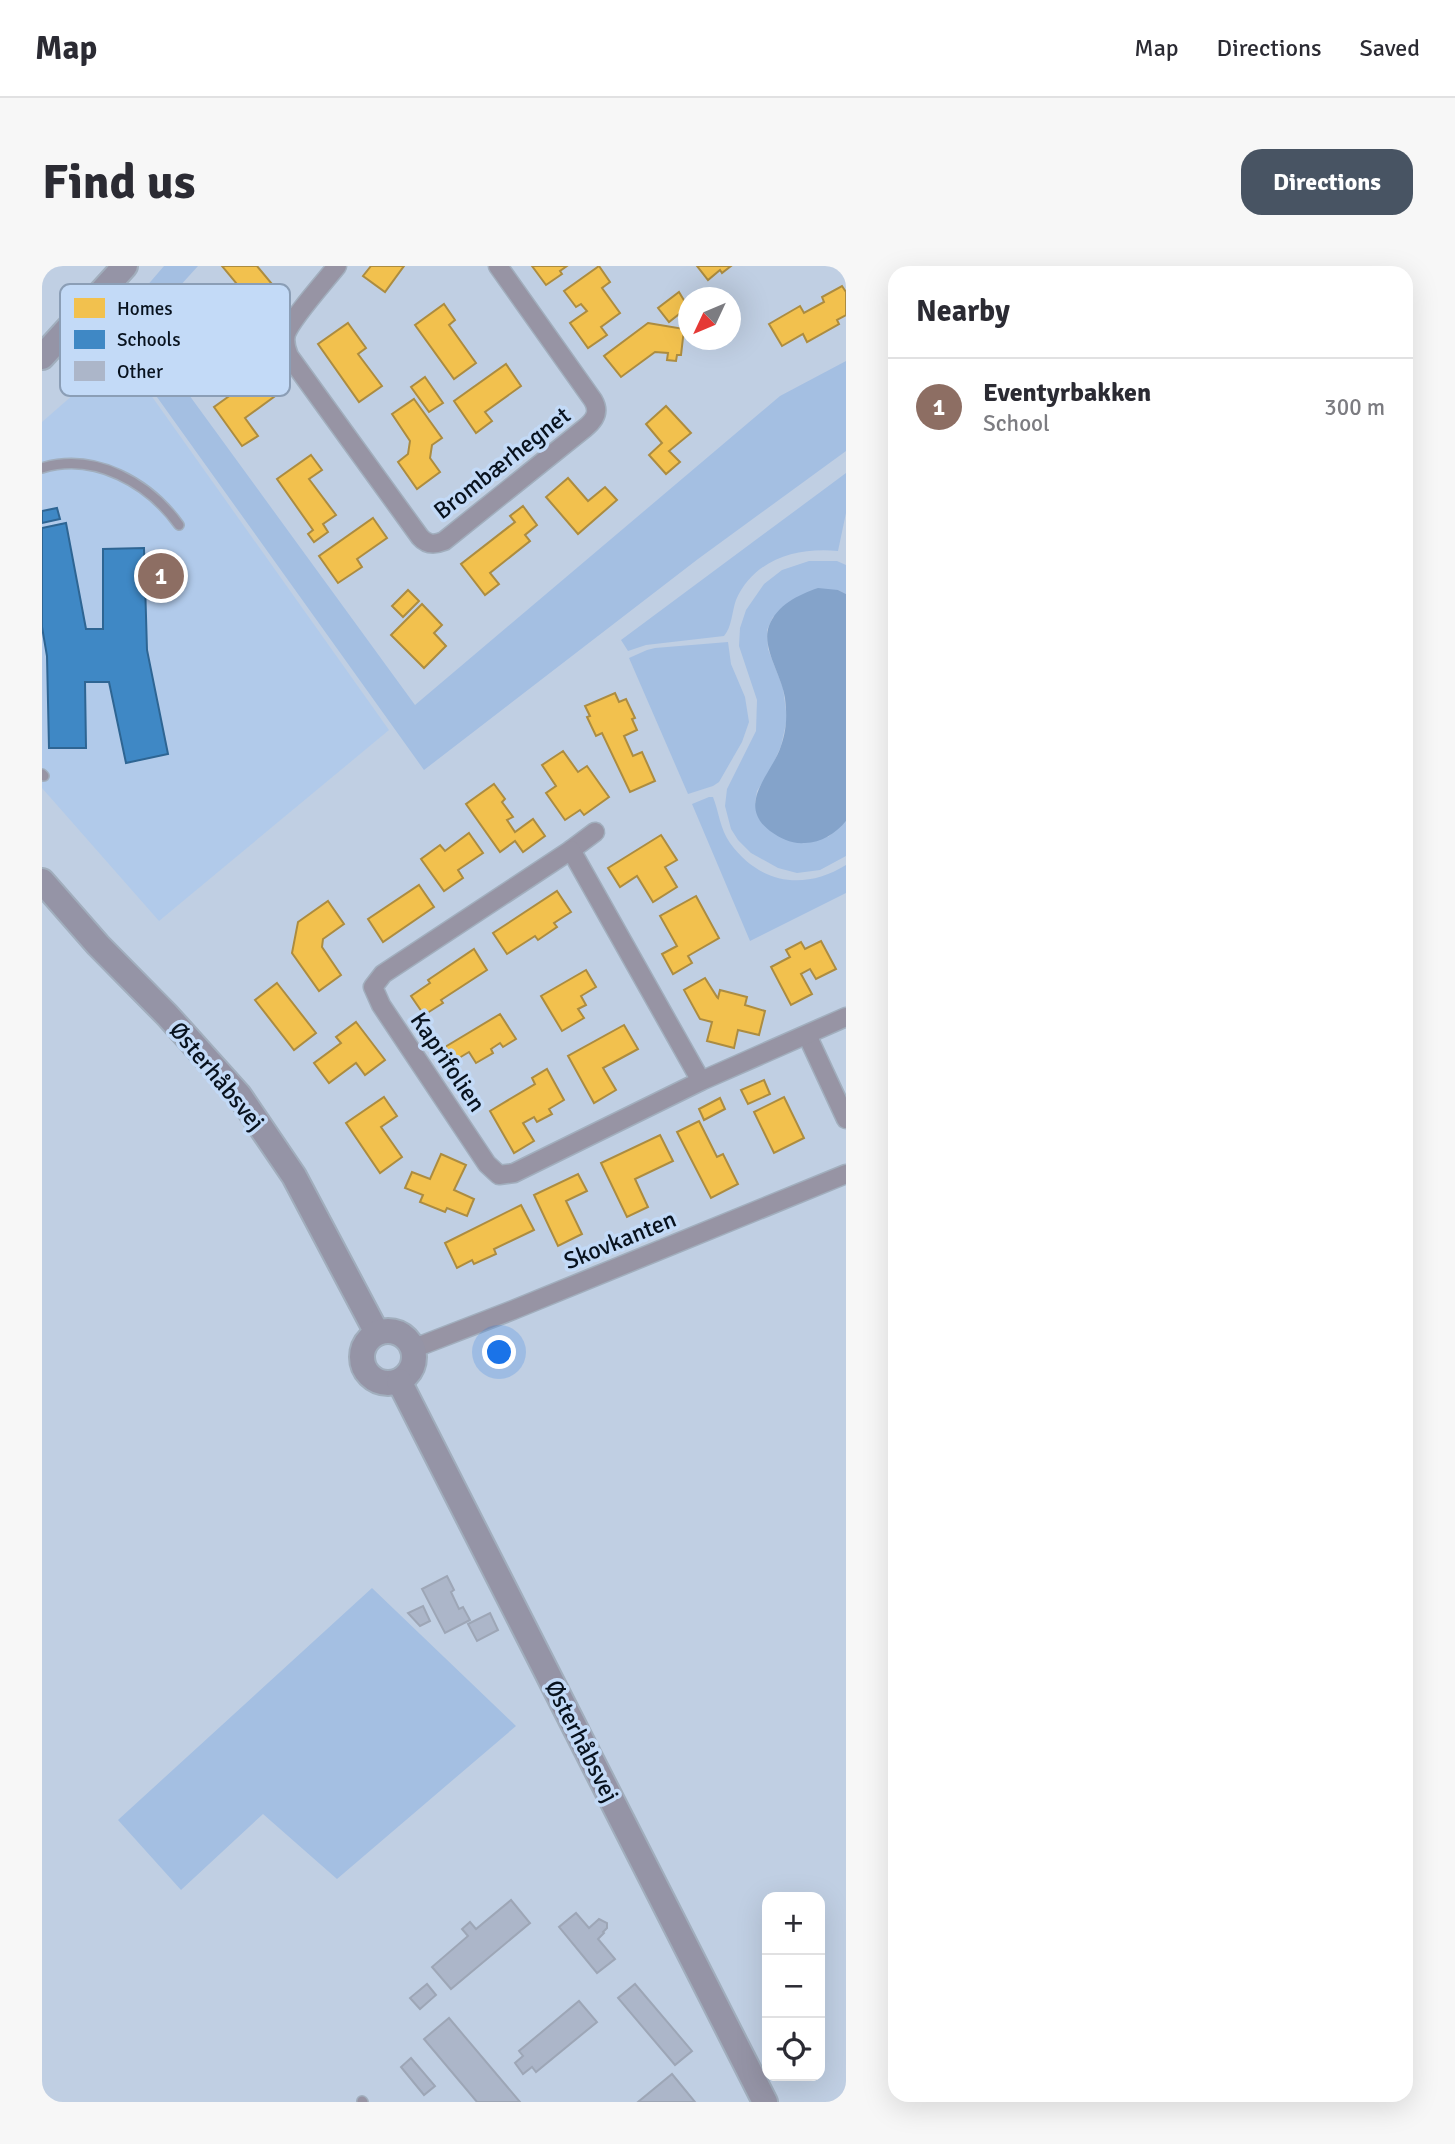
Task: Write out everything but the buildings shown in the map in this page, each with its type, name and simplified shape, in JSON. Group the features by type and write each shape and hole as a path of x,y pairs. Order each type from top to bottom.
{"street":[{"path":"109,284 125,266"},
{"name":"Brombærhegnet","path":"290,327 337,266"},
{"name":"Brombærhegnet","path":"290,356 420,537 431,544 444,541 585,429 597,415 593,400 498,266"},
{"path":"42,357 60,337"},
{"name":"Kaprifolien","path":"595,832 383,974 373,987 381,1005 487,1164 499,1175 514,1172 701,1081 846,1017"},
{"path":"571,850 701,1081"},
{"name":"Østerhåbsvej","path":"42,881 98,945 239,1095 294,1176 377,1333"},
{"path":"807,1035 846,1119"},
{"name":"Skovkanten","path":"412,1349 846,1174"},
{"path":"391,1331 398,1334 410,1343 412,1349 412,1368 399,1381 379,1382 372,1379 364,1368 361,1354 363,1348 371,1336 377,1333 391,1331"},
{"name":"Østerhåbsvej","path":"399,1381 765,2102"}],"lane":[{"path":"42,468 70,464 119,474 153,495 179,525"}],"shaded area":[{"path":"164,266 198,266 182,284 149,284"},
{"path":"846,361 846,451 698,559 424,770 156,396 190,396 415,705 780,396"},
{"path":"72,396 152,396 389,730 159,921 42,788 42,422"},
{"path":"846,473 846,513 838,551 807,551 765,565 744,586 736,600 724,636 646,645 628,651 621,640"},
{"path":"809,561 837,561 846,565 846,594 838,590 773,617 767,630 768,649 783,688 787,719 781,746 757,791 755,803 828,837 846,821 846,856 820,870 797,873 778,868 751,853 731,829 725,806 727,789 756,731 757,700 739,646 740,628 746,610 764,584 782,570"},
{"path":"818,588 838,590 846,594 846,821 822,839 800,843 770,831 760,821 756,810 759,789 777,757 786,722 783,689 767,634 777,612 796,598"},
{"path":"728,642 731,664 745,697 749,722 742,742 719,782 688,794 629,658 655,648"},
{"path":"713,797 730,843 755,867 769,875 799,880 830,873 846,865 846,893 750,941 692,804"},
{"path":"372,1588 516,1726 337,1879 263,1814 181,1890 118,1820"}],"place":[{"name":"Eventyrbakken","path":"161,576"}]}
